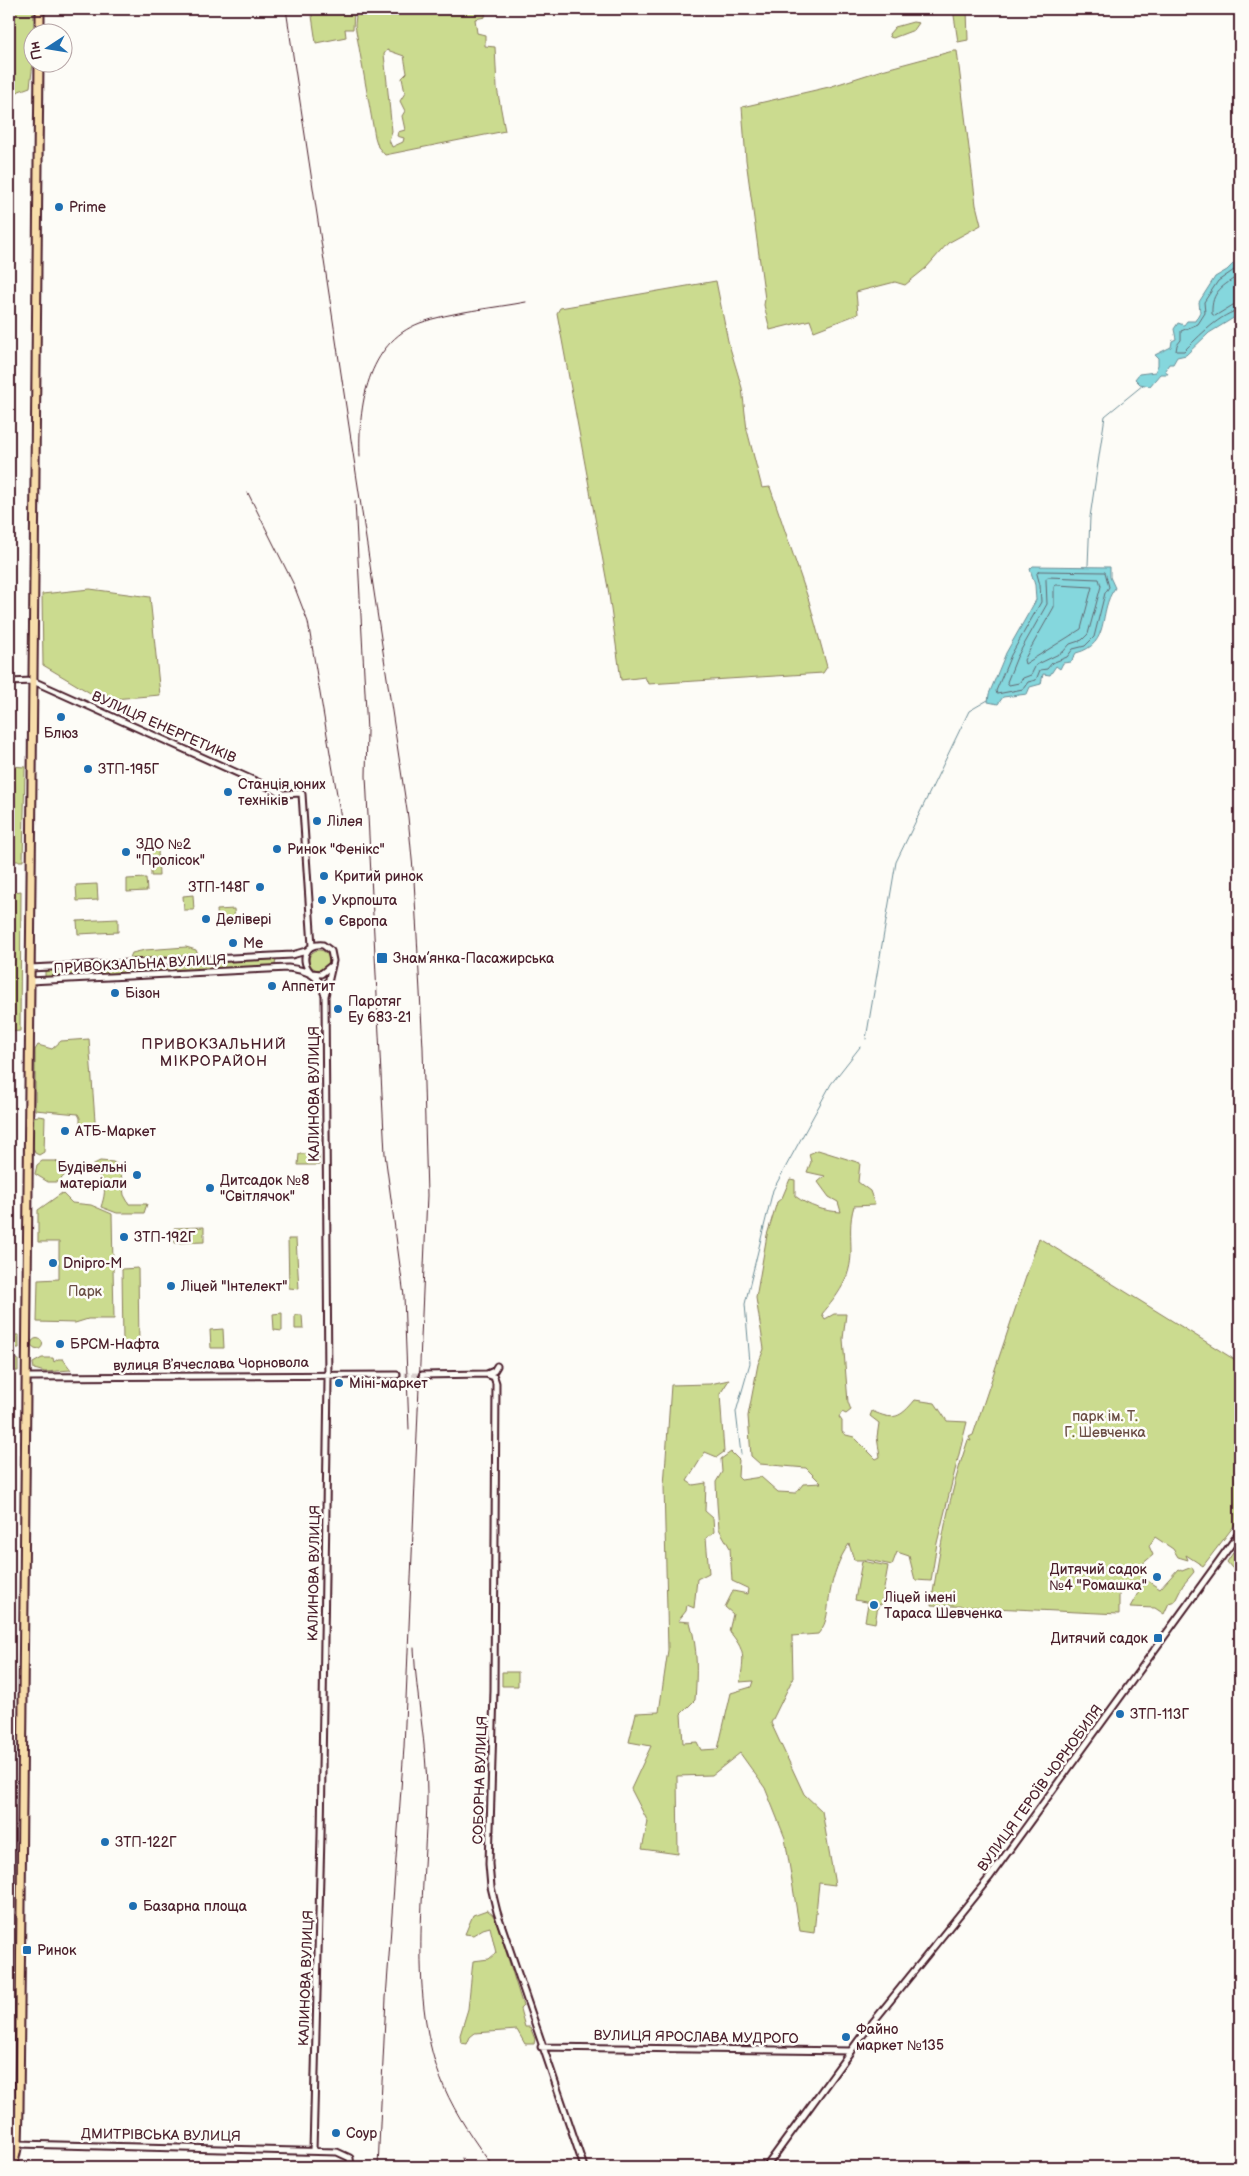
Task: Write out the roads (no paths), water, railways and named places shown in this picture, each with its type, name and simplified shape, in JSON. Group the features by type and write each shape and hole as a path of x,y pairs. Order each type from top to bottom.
{"main road":[{"path":"40,9 40,22"},
{"path":"13,2167 18,2144 39,72"},
{"name":"ДМИТРІВСЬКА ВУЛИЦЯ","path":"9,2144 18,2144"}],"street":[{"name":"ВУЛИЦЯ ЕНЕРГЕТИКІВ","path":"9,682 33,681 284,794 300,792 304,801 312,946"},
{"path":"311,973 321,974 331,966 333,956 327,947 318,944 312,946 306,951 304,958 304,965 311,973 320,982 325,996"},
{"name":"ПРИВОКЗАЛЬНА ВУЛИЦЯ","path":"30,968 292,954 306,951"},
{"name":"КАЛИНОВА ВУЛИЦЯ","path":"313,2151 322,1835 328,1374 325,996 331,966"},
{"name":"ПРИВОКЗАЛЬНА ВУЛИЦЯ","path":"30,981 278,969 297,969 311,973"},
{"path":"422,1374 486,1374 494,1371 497,1366"},
{"name":"вулиця Вʼячеслава Чорновола","path":"27,1376 396,1374"},
{"name":"СОБОРНА ВУЛИЦЯ","path":"486,1374 494,1377 496,1383 494,1708 489,1869 497,1912 541,2047 564,2106 583,2165"},
{"name":"ВУЛИЦЯ ГЕРОЇВ ЧОРНОБИЛЯ","path":"766,2167 851,2051 989,1878 1240,1532"},
{"name":"ВУЛИЦЯ ЯРОСЛАВА МУДРОГО","path":"541,2047 851,2051"},
{"name":"ДМИТРІВСЬКА ВУЛИЦЯ","path":"18,2144 342,2153 350,2158 351,2167"}],"water":[{"path":"1240,257 1240,314 1209,333 1186,355 1177,357 1173,364 1169,364 1165,370 1168,374 1160,374 1150,386 1140,384 1135,379 1139,374 1155,372 1158,358 1155,355 1171,347 1172,341 1176,339 1174,329 1178,323 1184,325 1187,321 1195,321 1200,312 1199,302 1215,277 1227,270"},
{"path":"1033,566 1110,567 1110,577 1115,588 1106,607 1102,626 1095,642 1087,649 1076,653 1071,662 1063,663 1060,669 1056,666 1050,675 1043,674 1041,684 1030,687 1027,694 1003,697 998,704 988,702 989,694 1006,653 1036,600 1035,585 1030,569"}],"waterway":[{"path":"1088,566 1090,517 1105,416 1143,385"},
{"path":"866,1039 896,862 969,711 988,700"},
{"path":"741,1454 736,1412 750,1363 745,1304 773,1190 831,1084 860,1047"}],"tunnel":[{"path":"397,1375 422,1375"}],"railway":[{"path":"286,9 408,817 414,880 423,1048 427,1195 404,1747 386,1998 378,2167"},
{"path":"360,457 361,418 364,398 369,379 377,361 388,345 402,332 432,319 526,302"},
{"path":"248,493 293,583 308,622 342,824"},
{"path":"355,501 367,731 366,776 385,1154 404,1296 409,1429"},
{"path":"414,1648 427,1776 421,1943 425,2017 432,2053 444,2087 460,2118 493,2167"},
{"path":"462,2158 465,2167"}],"place":[{"name":"Prime","path":"59,207"},
{"name":"Блюз","path":"61,717"},
{"name":"ЗТП-195Г","path":"88,769"},
{"name":"Станція юних техніків","path":"228,792"},
{"name":"Лілея","path":"317,821"},
{"name":"Ринок \"Фенікс\"","path":"277,849"},
{"name":"ЗДО №2 \"Пролісок\"","path":"126,852"},
{"name":"Критий ринок","path":"324,876"},
{"name":"ЗТП-148Г","path":"260,887"},
{"name":"Укрпошта","path":"322,900"},
{"name":"Делівері","path":"206,919"},
{"name":"Європа","path":"329,921"},
{"name":"Me","path":"233,943"},
{"name":"Знам’янка-Пасажирська","path":"382,958"},
{"name":"Аппетит","path":"272,986"},
{"name":"Бізон","path":"115,993"},
{"name":"Паротяг Еу 683-21","path":"338,1009"},
{"name":"АТБ-Маркет","path":"65,1131"},
{"name":"Будівельні матеріали","path":"137,1175"},
{"name":"Дитсадок №8 \"Світлячок\"","path":"210,1188"},
{"name":"ЗТП-192Г","path":"124,1237"},
{"name":"Dnipro-M","path":"53,1263"},
{"name":"Ліцей \"Інтелект\"","path":"171,1286"},
{"name":"БРСМ-Нафта","path":"60,1344"},
{"name":"Міні-маркет","path":"339,1383"},
{"name":"Дитячий садок №4 \"Ромашка\"","path":"1157,1577"},
{"name":"Ліцей імені Тараса Шевченка","path":"874,1605"},
{"name":"Дитячий садок","path":"1158,1638"},
{"name":"ЗТП-113Г","path":"1120,1714"},
{"name":"ЗТП-122Г","path":"105,1842"},
{"name":"Базарна площа","path":"133,1906"},
{"name":"Ринок","path":"27,1950"},
{"name":"Файно маркет №135","path":"846,2037"},
{"name":"Соур","path":"336,2133"}],"district":[{"name":"ПРИВОКЗАЛЬНИЙ МІКРОРАЙОН","path":"214,1052"}],"park label":[{"name":"Парк","path":"85,1291"},
{"name":"парк ім. Т. Г. Шевченка","path":"1105,1424"}]}
